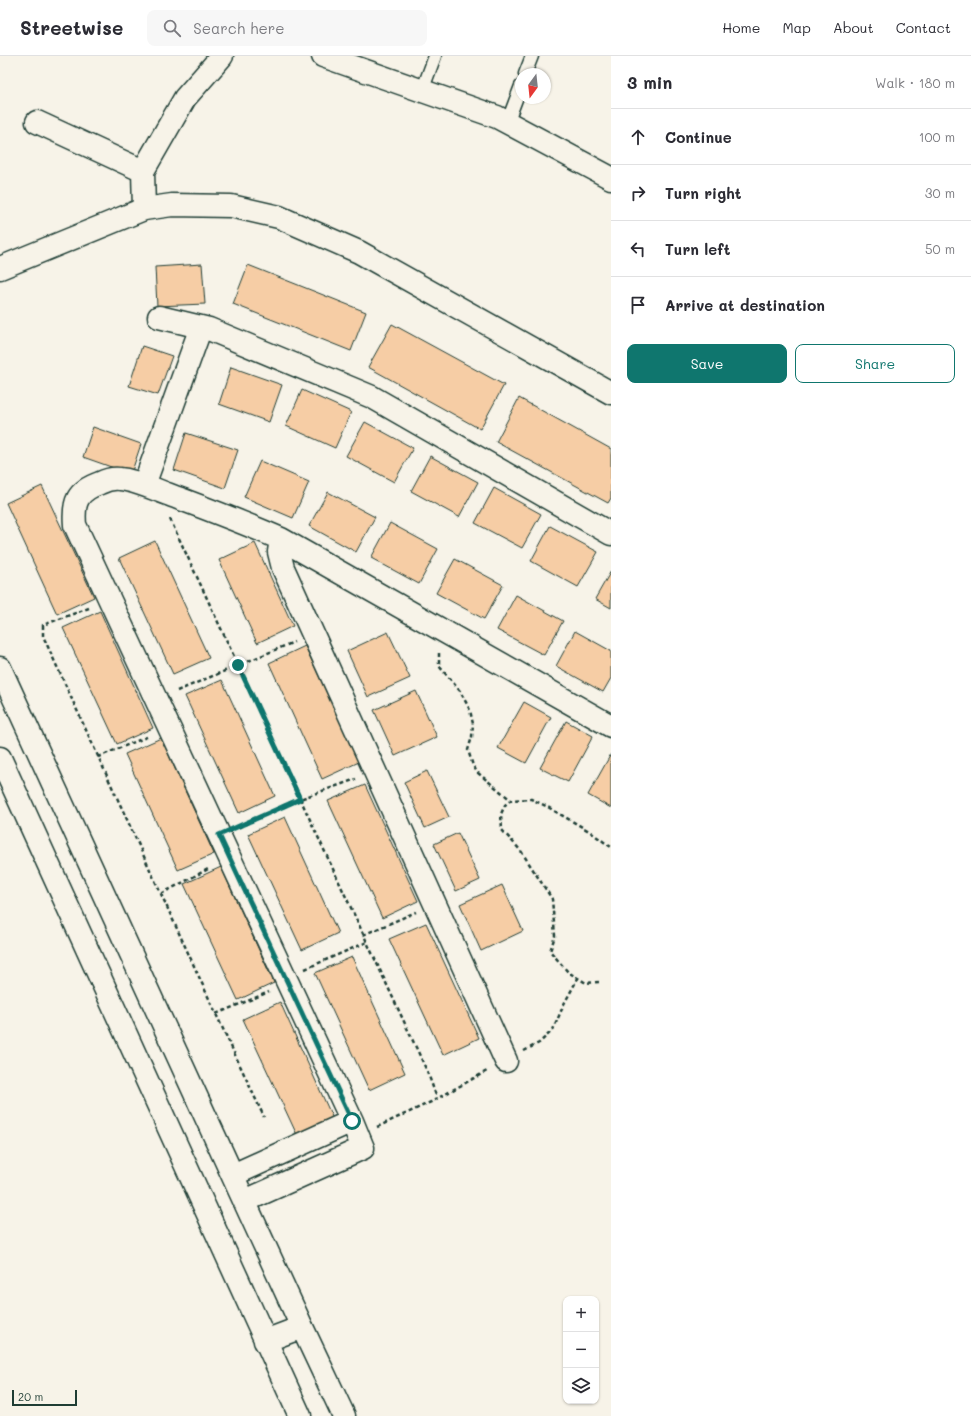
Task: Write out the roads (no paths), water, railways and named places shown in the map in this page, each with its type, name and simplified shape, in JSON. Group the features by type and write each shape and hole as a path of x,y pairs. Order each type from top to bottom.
{"street":[{"path":"144,209 143,171 185,98 222,56"},
{"path":"323,56 497,117 611,178"},
{"path":"37,122 143,171"},
{"path":"0,268 144,209 172,205 231,206 279,217 360,252 611,393"},
{"path":"159,317 210,329 372,397 611,534"},
{"path":"150,488 201,328"},
{"path":"357,1135 75,525 74,511 80,494 87,487 108,479 121,478 243,522 281,539 611,726"},
{"path":"281,539 279,552 283,568 506,1060"},
{"path":"0,668 344,1416"},
{"path":"0,758 300,1416"},
{"path":"233,1175 357,1135"},
{"path":"245,1201 357,1135"},
{"path":"265,1341 302,1327"}],"lane":[{"path":"422,91 435,56"},
{"path":"528,68 532,56"},
{"path":"507,123 515,102"}]}
